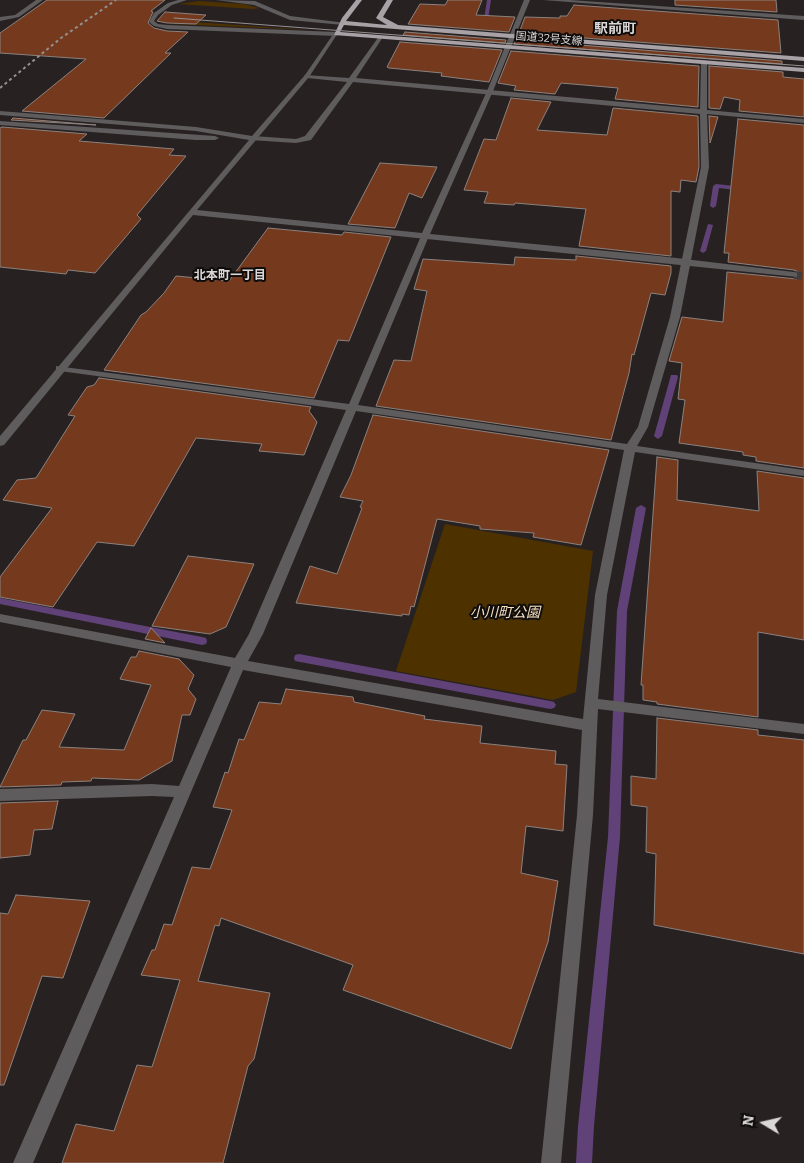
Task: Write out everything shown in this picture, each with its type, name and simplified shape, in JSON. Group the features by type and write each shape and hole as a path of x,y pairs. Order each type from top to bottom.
{"highway":[{"path":"336,34 359,0"},
{"path":"390,0 380,18 394,26 408,29"},
{"name":"国道32号支線","path":"342,23 804,59"},
{"name":"国道32号支線","path":"336,34 804,70"}],"street":[{"path":"0,19 17,16 40,0"},
{"path":"184,0 170,4 151,21 161,26 336,34"},
{"path":"219,0 255,3 290,18 342,23"},
{"path":"23,1163 240,664 256,634 425,236 490,91 527,0"},
{"path":"546,0 804,18"},
{"path":"0,443 190,212 307,76 336,34"},
{"path":"0,123 196,138 253,138 296,141 308,138 352,79 380,37"},
{"path":"551,1163 585,815 591,703 601,595 630,448 643,427 675,317 705,168 704,62"},
{"path":"307,76 490,91 804,121"},
{"path":"0,114 196,129 253,138"},
{"path":"190,212 794,275"},
{"path":"60,368 804,473"},
{"path":"0,618 240,664 590,726"},
{"path":"591,703 804,729"},
{"path":"0,795 152,790 184,792"}],"green space":[{"path":"199,1 243,4 259,8 178,4"},
{"path":"162,15 165,20 309,30 173,24 160,20"},
{"name":"小川町公園","path":"445,524 593,551 576,692 553,700 396,671"}],"building":[{"path":"47,0 165,0 151,11 153,12 148,23 154,28 167,31 188,32 165,53 171,53 104,118 22,111 86,59 0,53 0,33"},
{"path":"448,0 482,0 476,15 515,17 509,32 408,24 420,4 445,5"},
{"path":"675,0 776,0 777,12 675,5"},
{"path":"574,5 778,20 781,53 519,33 525,17 560,18 560,16 567,16"},
{"path":"165,12 206,15 196,24 157,21"},
{"path":"405,32 506,40 505,43 403,35"},
{"path":"516,40 782,61 782,64 514,44"},
{"path":"400,42 502,50 489,82 441,76 442,73 389,68 387,67"},
{"path":"511,51 699,66 698,107 615,99 618,88 561,83 555,94 514,90 516,86 498,83"},
{"path":"709,66 783,72 783,77 804,79 804,117 739,111 740,100 724,97 720,109 709,108"},
{"path":"511,98 551,102 537,130 607,135 613,108 698,116 699,167 696,182 681,180 680,192 671,191 671,256 579,246 586,209 515,203 514,205 484,203 488,192 464,190 484,139 496,140"},
{"path":"709,116 718,117 710,143"},
{"path":"13,118 96,125 11,120"},
{"path":"738,119 804,125 804,468 756,461 756,457 743,455 743,452 679,443 685,400 678,399 682,363 669,361 682,317 723,322 727,272 797,279 799,277 799,272 794,270 728,262 729,253 724,253"},
{"path":"0,128 87,134 79,141 174,149 169,155 186,156 137,215 141,219 95,273 68,270 66,274 0,267"},
{"path":"380,163 437,167 422,198 409,193 395,228 348,224"},
{"path":"268,228 342,235 344,232 391,237 349,341 338,340 314,398 104,370 141,315 164,293 176,276 229,281"},
{"path":"576,256 671,266 665,295 651,293 634,355 632,354 629,373 611,440 376,406 394,360 411,361 427,291 414,289 423,259 514,265 515,257 576,260"},
{"path":"99,378 311,407 309,411 317,422 304,455 259,451 262,444 196,438 134,546 97,542 53,607 0,597 0,577 52,508 3,500 17,480 36,478 75,416 68,415 87,387 94,385"},
{"path":"373,415 609,450 581,545 533,537 534,533 480,529 480,526 437,519 414,607 411,606 409,615 402,614 402,616 296,603 310,566 337,574 363,501 340,497 351,475"},
{"path":"657,457 678,460 677,500 759,511 757,471 804,478 804,640 758,632 758,717 657,704 657,702 643,700 643,685 641,685"},
{"path":"188,556 254,564 226,627 210,634 152,626"},
{"path":"151,628 165,643 145,639"},
{"path":"139,651 179,659 194,675 188,689 196,699 190,715 182,715 172,761 139,780 92,778 91,781 62,782 61,785 0,787 23,740 26,740 42,710 75,714 59,747 124,750 151,685 120,679 131,657 136,657"},
{"path":"286,689 353,697 354,702 425,716 424,719 482,726 480,743 556,751 555,764 567,765 563,831 526,826 521,873 558,881 548,942 511,1049 343,990 353,965 221,918 219,926 215,925 198,981 270,993 254,1059 248,1066 223,1163 62,1163 76,1124 114,1131 137,1065 152,1067 180,980 141,975 152,950 155,950 164,924 172,925 192,867 210,869 232,810 213,807 225,772 228,773 239,739 244,740 259,702 281,704"},
{"path":"657,718 758,730 758,735 804,740 804,954 654,925 656,854 646,852 647,807 631,805 631,776 656,779"},
{"path":"58,801 52,829 34,830 30,855 0,858 0,803"},
{"path":"16,895 90,901 63,978 42,976 4,1085 0,1085 0,913 8,914"}],"waterway":[{"path":"485,26 489,0"},
{"path":"713,206 716,186 744,189"},
{"path":"703,251 710,225"},
{"path":"658,436 674,377"},
{"path":"584,1163 614,837 622,611 641,508"},
{"path":"0,601 202,641"},
{"path":"299,658 550,705"}],"tunnel":[{"path":"794,275 804,276"}],"tram line":[{"path":"174,18 804,66"}],"railway":[{"path":"0,88 61,38 116,0"}],"district":[{"name":"駅前町","path":"615,29"},
{"name":"北本町一丁目","path":"230,276"}]}
